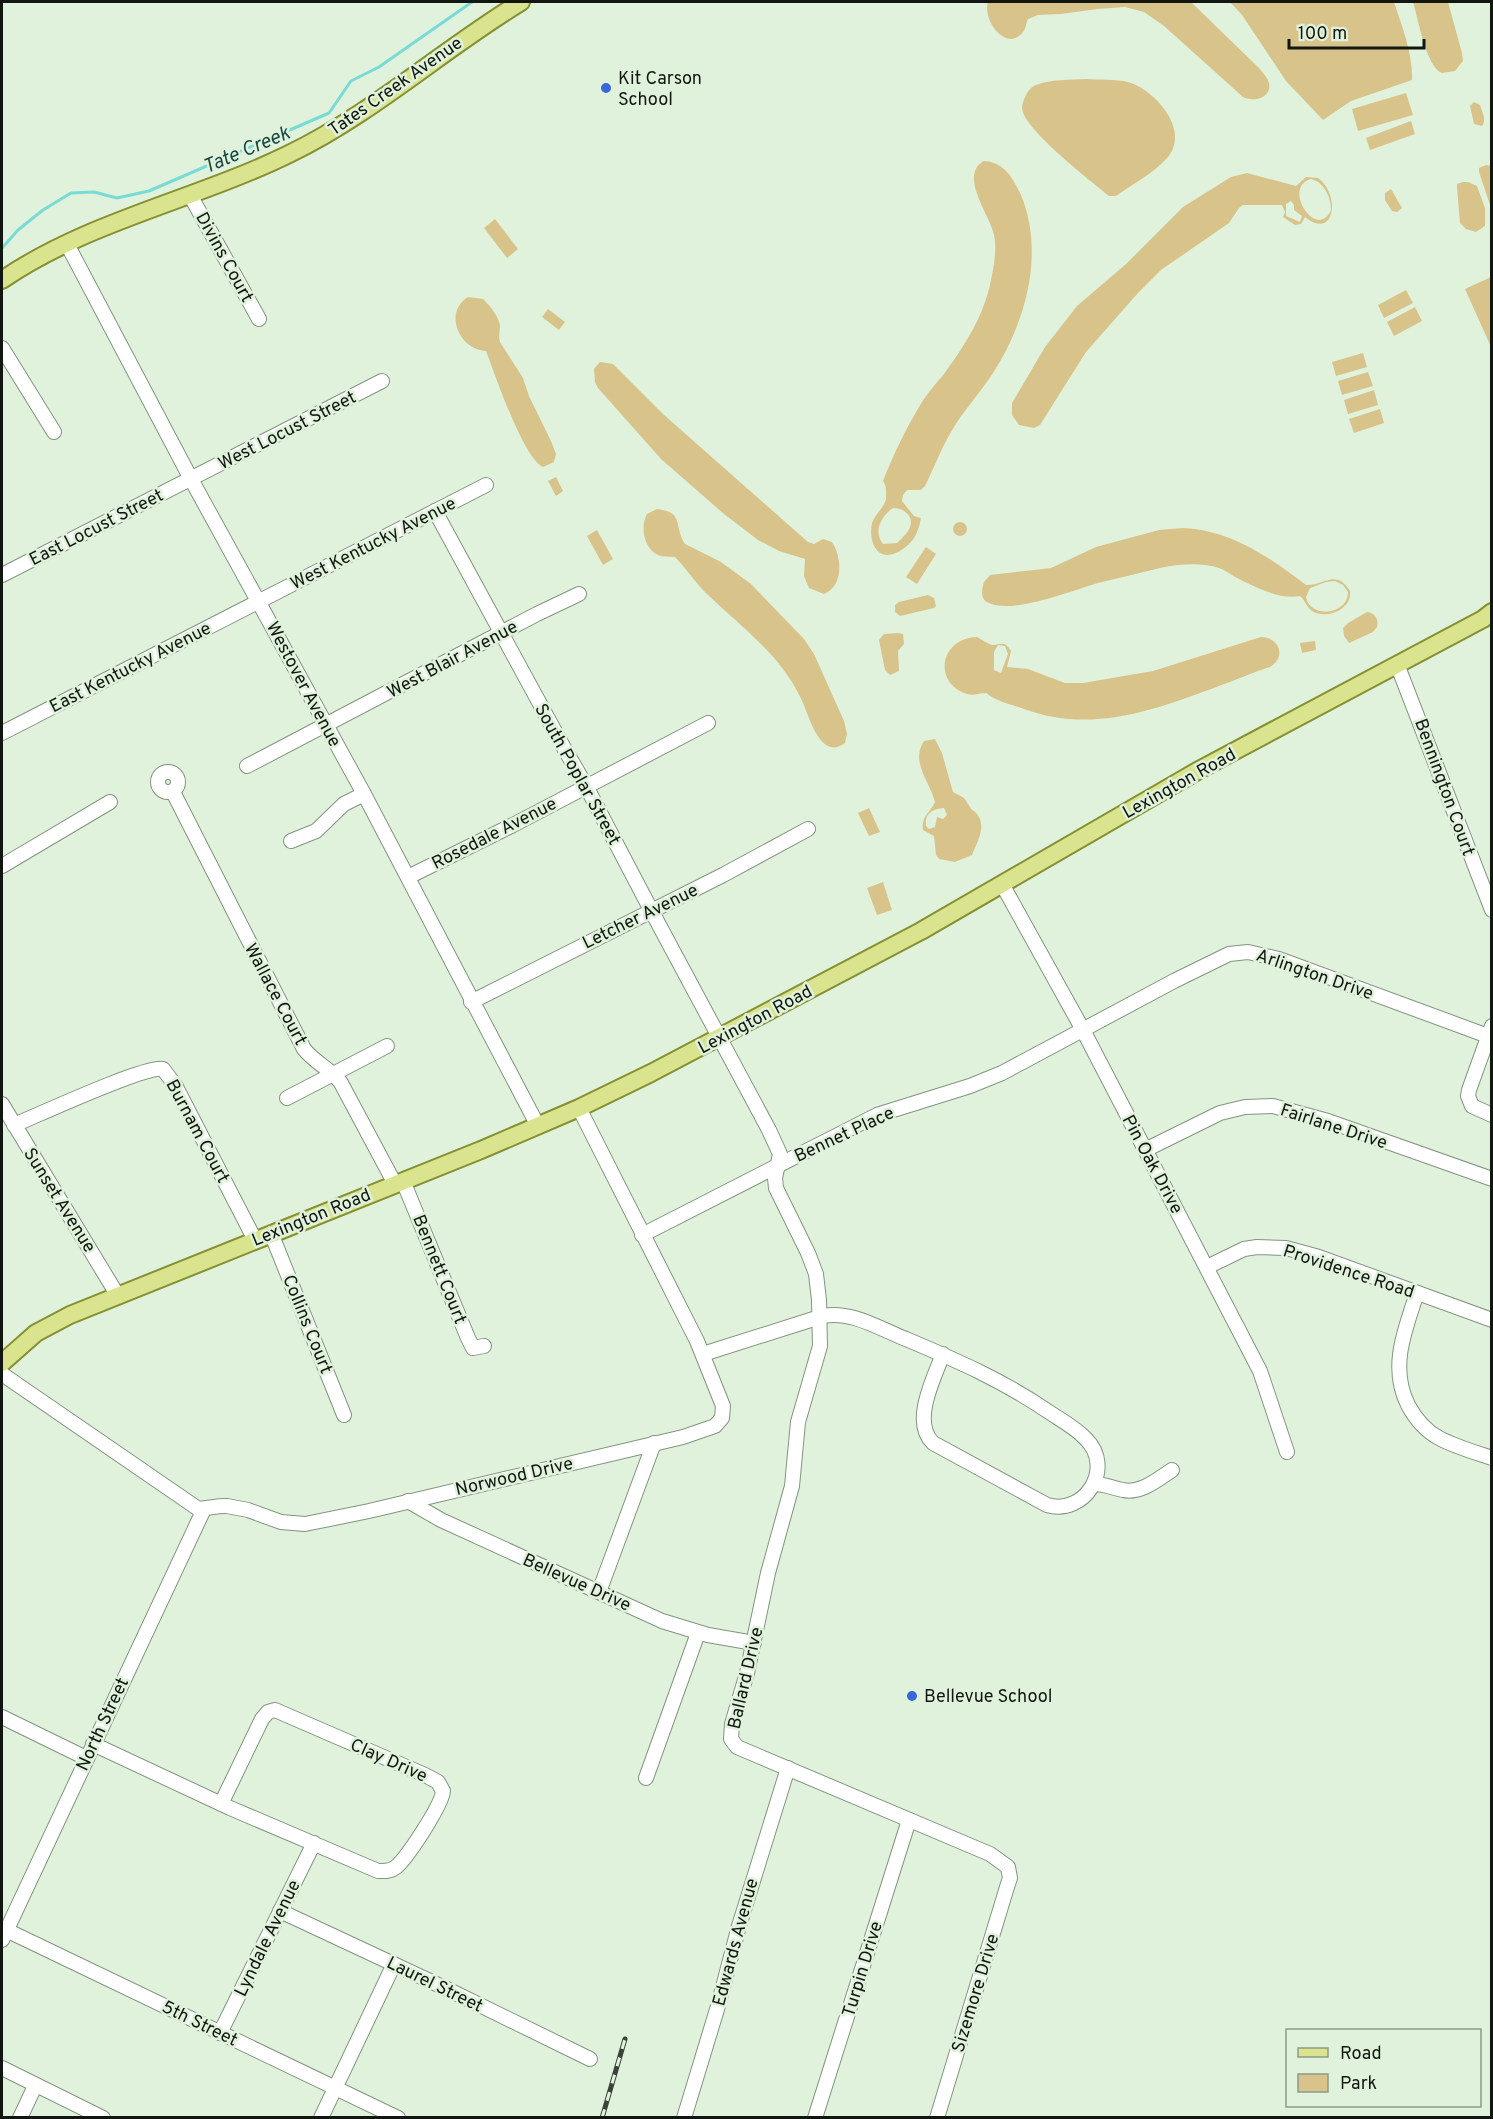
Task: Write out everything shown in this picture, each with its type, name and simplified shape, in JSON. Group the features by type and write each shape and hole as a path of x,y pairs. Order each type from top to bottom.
{"main road":[{"name":"Tates Creek Avenue","path":"2,280 67,244 265,165 323,136 521,2"},
{"name":"Lexington Road","path":"2,1363 24,1342 50,1324 579,1108 921,931 1173,785 1488,616"}],"street":[{"name":"Divins Court","path":"190,195 259,319"},
{"name":"Westover Avenue","path":"67,244 191,479 408,877 471,1002 538,1126"},
{"path":"2,348 54,432"},
{"name":"West Locust Street","path":"191,479 382,381"},
{"name":"East Locust Street","path":"2,575 191,479"},
{"name":"West Kentucky Avenue","path":"259,602 486,485"},
{"name":"South Poplar Street","path":"435,511 586,786 779,1149 778,1165"},
{"name":"West Blair Avenue","path":"247,766 579,594"},
{"name":"East Kentucky Avenue","path":"2,733 259,602"},
{"name":"Bennington Court","path":"1397,664 1491,910"},
{"name":"Rosedale Avenue","path":"408,877 708,723"},
{"name":"Wallace Court","path":"173,792 304,1049 316,1063 334,1074 399,1182"},
{"path":"291,841 316,831 344,804 364,795"},
{"path":"2,866 110,802"},
{"name":"Letcher Avenue","path":"471,1002 808,829"},
{"name":"Pin Oak Drive","path":"1002,884 1083,1030 1260,1371 1287,1452"},
{"name":"Arlington Drive","path":"1083,1030 1219,958 1248,951 1279,959 1490,1031"},
{"name":"Bennet Place","path":"642,1235 878,1115 992,1077 1083,1030"},
{"path":"1490,1031 1468,1096 1472,1106 1491,1115"},
{"path":"286,1098 387,1046"},
{"name":"Burnam Court","path":"14,1125 136,1074 157,1067 163,1069 175,1085 263,1237"},
{"name":"Sunset Avenue","path":"2,1104 118,1296"},
{"name":"Fairlane Drive","path":"1145,1150 1220,1113 1245,1107 1273,1106 1328,1121 1491,1179"},
{"name":"Norwood Drive","path":"2,1374 197,1508 227,1506 248,1510 281,1522 305,1524 709,1429 719,1423 723,1406 703,1354 579,1108"},
{"name":"Ballard Drive","path":"778,1165 775,1178 776,1188 816,1274 819,1300 819,1353 798,1422 792,1486 768,1573 754,1643 732,1724 731,1738 737,1747 990,1854 1008,1867"},
{"name":"Bennett Court","path":"399,1182 473,1348 484,1346"},
{"name":"Collins Court","path":"263,1237 344,1415"},
{"name":"Providence Road","path":"1207,1267 1244,1249 1278,1247 1318,1257 1491,1320"},
{"path":"1418,1293 1403,1334 1399,1356 1399,1378 1405,1398 1415,1417 1430,1432 1460,1448 1491,1458"},
{"path":"703,1354 818,1317 836,1314 856,1319 943,1354 1002,1383 1087,1439 1095,1451 1099,1464 1094,1484 1076,1502 1064,1507 1052,1506 1033,1498 933,1443 924,1432 923,1418 943,1354"},
{"path":"599,1592 654,1443"},
{"path":"1094,1484 1107,1484 1120,1490 1132,1491 1144,1487 1172,1470"},
{"name":"Bellevue Drive","path":"408,1501 441,1521 662,1620 698,1633 754,1643"},
{"name":"North Street","path":"3,1933 204,1509"},
{"path":"646,1778 698,1633"},
{"name":"Clay Drive","path":"93,1744 221,1804 378,1870 392,1869 404,1857 443,1795 442,1787 438,1782 425,1775 296,1717 275,1710 268,1712 262,1719 221,1804"},
{"path":"2,1717 86,1758"},
{"name":"Edwards Avenue","path":"684,2118 718,2006 745,1905 788,1768"},
{"name":"Turpin Drive","path":"815,2118 909,1820"},
{"name":"Lyndale Avenue","path":"220,2033 314,1843"},
{"name":"Sizemore Drive","path":"937,2118 1010,1878 1008,1867"},
{"name":"Laurel Street","path":"280,1911 590,2058"},
{"name":"5th Street","path":"3,1933 398,2118"},
{"path":"321,2118 394,1965"},
{"path":"2,2068 103,2118"},
{"path":"20,2118 35,2086"}],"green space":[{"path":"988,2 1191,2 1259,68 1268,80 1269,91 1258,99 1243,97 1164,26 1144,12 1125,7 1038,15 1028,19 1025,29 1017,38 1010,39 1003,37 992,25 987,10"},
{"path":"1230,2 1394,2 1409,50 1412,80 1351,101 1323,120 1286,81 1242,15"},
{"path":"1413,2 1448,2 1463,61 1455,71 1442,73 1431,62"},
{"path":"1086,79 1123,81 1138,86 1158,102 1172,123 1175,135 1174,146 1168,157 1150,173 1116,196 1109,196 1045,141 1025,117 1022,108 1027,94 1036,85 1054,81"},
{"path":"1406,93 1413,115 1358,131 1352,109"},
{"path":"1474,102 1480,105 1483,113 1482,126 1474,124 1470,106"},
{"path":"1411,121 1415,134 1370,150 1366,138"},
{"path":"984,161 997,164 1011,177 1021,195 1028,217 1031,240 1031,263 1023,310 1005,353 951,432 925,486 921,490 907,490 903,495 902,501 914,516 921,518 916,534 903,549 891,555 885,555 879,552 871,537 873,520 886,499 886,487 883,481 918,409 973,330 988,293 995,258 995,240 975,185 974,176 977,167","holes":["897,508 909,516 910,527 897,543 883,544 879,534 880,524 889,511"]},
{"path":"1486,165 1491,166 1491,208 1479,172 1479,168"},
{"path":"1247,173 1296,186 1306,177 1318,178 1330,195 1332,204 1331,213 1328,220 1323,223 1315,223 1305,217 1301,224 1295,225 1283,217 1285,212 1282,205 1243,205 1229,223 1161,270 1138,293 1086,352 1040,425 1034,428 1019,425 1012,415 1012,403 1045,347 1077,306 1126,264 1183,207 1231,177","holes":["1311,179 1320,183 1330,200 1331,210 1325,218 1318,220 1304,210 1300,201 1303,184","1291,201 1294,210 1302,216 1300,222 1286,216 1286,204"]},
{"path":"1463,182 1477,186 1485,208 1485,226 1476,232 1466,229 1460,223 1457,184"},
{"path":"1391,189 1402,208 1397,212 1392,211 1385,200 1385,193"},
{"path":"495,219 518,249 507,258 484,228"},
{"path":"1491,277 1491,347 1465,289"},
{"path":"1406,290 1413,303 1384,318 1378,305"},
{"path":"468,297 483,299 496,315 500,326 500,342 523,378 556,454 554,462 543,467 535,460 510,414 486,351 476,349 462,337 458,329 456,312 460,304"},
{"path":"1415,307 1422,321 1394,336 1387,322"},
{"path":"548,309 565,322 559,330 542,317"},
{"path":"1363,353 1367,367 1336,376 1332,362"},
{"path":"600,362 613,364 663,414 808,542 814,544 823,539 832,542 839,563 835,585 824,594 809,588 804,576 805,559 779,551 758,540 724,514 661,459 598,388 594,369"},
{"path":"1368,372 1373,386 1342,395 1338,381"},
{"path":"1374,390 1378,405 1348,414 1344,400"},
{"path":"1380,409 1384,423 1354,433 1349,419"},
{"path":"556,477 563,491 556,496 548,481"},
{"path":"657,509 672,513 685,544 721,562 751,584 804,639 814,654 844,721 847,734 845,743 837,747 829,747 823,742 813,727 792,682 774,658 704,591 675,557 661,556 652,551 644,536 644,524 647,514"},
{"path":"960,522 965,524 967,529 965,534 960,536 955,534 953,529 955,524"},
{"path":"1183,528 1217,534 1263,555 1306,585 1334,579 1340,580 1350,591 1350,597 1344,607 1334,613 1316,613 1300,596 1275,594 1219,568 1190,564 1174,565 1098,583 1025,604 997,605 987,602 982,596 984,582 990,575 1051,568 1096,547 1159,530","holes":["1335,581 1343,585 1348,592 1342,606 1321,611 1309,604 1306,597 1310,588"]},
{"path":"597,530 613,559 603,565 587,536"},
{"path":"926,547 936,554 917,584 906,577"},
{"path":"928,595 934,598 936,606 934,608 900,616 895,612 895,605 899,602"},
{"path":"1367,612 1376,617 1377,627 1373,632 1349,643 1344,636 1343,628"},
{"path":"884,634 903,634 904,644 898,651 899,671 890,675 885,670 879,640"},
{"path":"977,637 992,645 1005,644 1011,651 1007,667 1028,669 1065,683 1083,683 1153,671 1261,637 1272,640 1279,648 1279,653 1275,663 1270,667 1171,703 1123,716 1074,719 1049,716 1000,701 986,693 970,695 956,688 949,681 945,671 945,662 948,653 965,639","holes":["998,645 1005,646 1008,654 1001,673 994,670 994,652"]},
{"path":"1315,641 1316,650 1302,653 1300,643"},
{"path":"935,739 942,753 953,792 964,798 980,819 980,834 972,855 955,862 939,859 936,855 934,836 923,830 925,818 935,802 920,764 920,749 924,741","holes":["944,808 947,815 943,819 937,817 935,827 929,829 926,826 929,813"]},
{"path":"869,808 880,832 869,836 858,813"},
{"path":"883,882 892,910 877,915 867,888"}],"waterway":[{"name":"Tate Creek","path":"2,248 18,230 43,210 71,193 94,192 117,198 149,191 329,113 351,81 379,67 472,2"}],"railway":[{"path":"602,2118 625,2039"}],"place":[{"name":"Kit Carson School","path":"606,88"},
{"name":"Bellevue School","path":"912,1696"}]}
